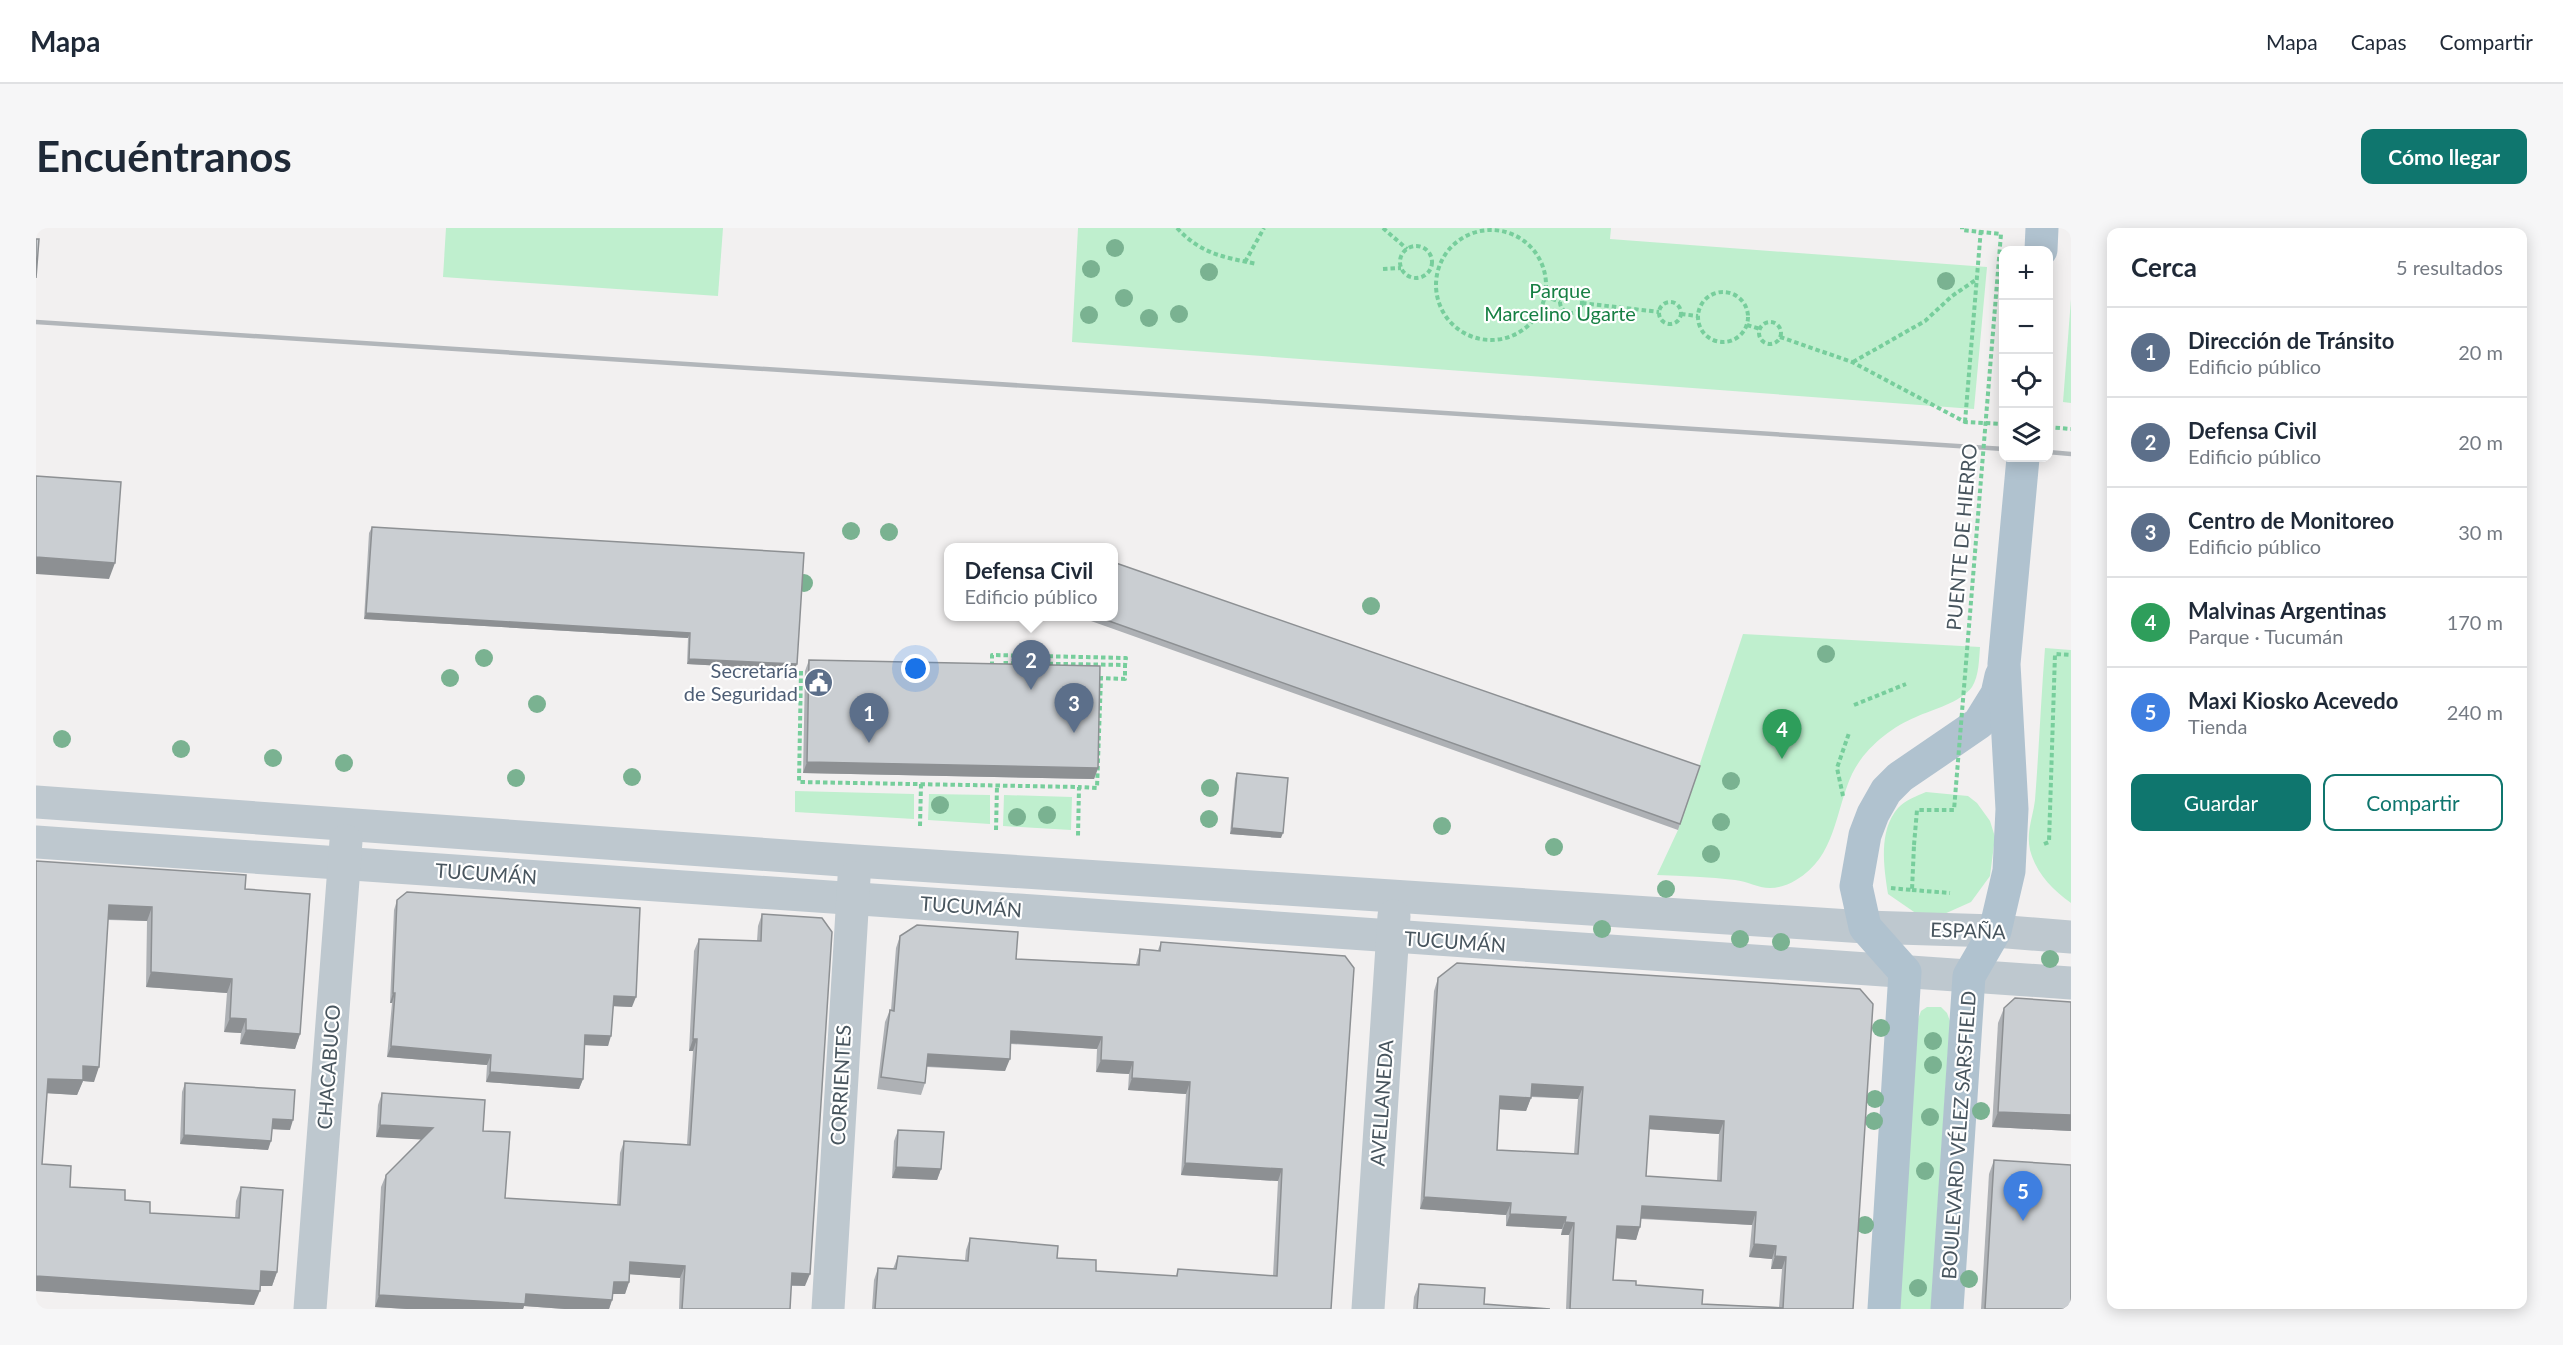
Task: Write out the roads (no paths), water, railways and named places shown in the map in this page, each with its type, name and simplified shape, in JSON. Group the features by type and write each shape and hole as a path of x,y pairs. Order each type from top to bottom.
{"main road":[{"path":"1884,1309 1905,972 1865,927 1856,886 1865,835 1873,814 1886,791 1900,777 1979,723 1996,694 2004,664 2023,462"},
{"name":"BOULEVARD VÉLEZ SARSFIELD","path":"1947,1309 1969,976 1995,931 2009,871 2012,809 2004,664"}],"street":[{"name":"TUCUMÁN","path":"36,802 855,861 1865,927"},
{"name":"CHACABUCO","path":"310,1309 348,824"},
{"name":"TUCUMÁN","path":"36,842 1905,972"},
{"name":"CORRIENTES","path":"828,1309 855,861"},
{"name":"AVELLANEDA","path":"1368,1309 1395,896"},
{"name":"ESPAÑA","path":"1865,927 1995,931 2071,937"},
{"path":"1905,972 2071,983"}],"railway":[{"path":"36,322 1999,449"},
{"path":"2053,452 2071,454"}],"place":[{"name":"Secretaría de Seguridad","path":"819,683"},
{"name":"Defensa Civil","path":"1031,690"},
{"name":"Centro de Monitoreo","path":"1074,733"},
{"name":"Dirección de Tránsito","path":"869,743"},
{"name":"Malvinas Argentinas","path":"1782,759"},
{"name":"Maxi Kiosko Acevedo","path":"2023,1221"}],"park label":[{"name":"Parque Marcelino Ugarte","path":"1560,302"}]}
